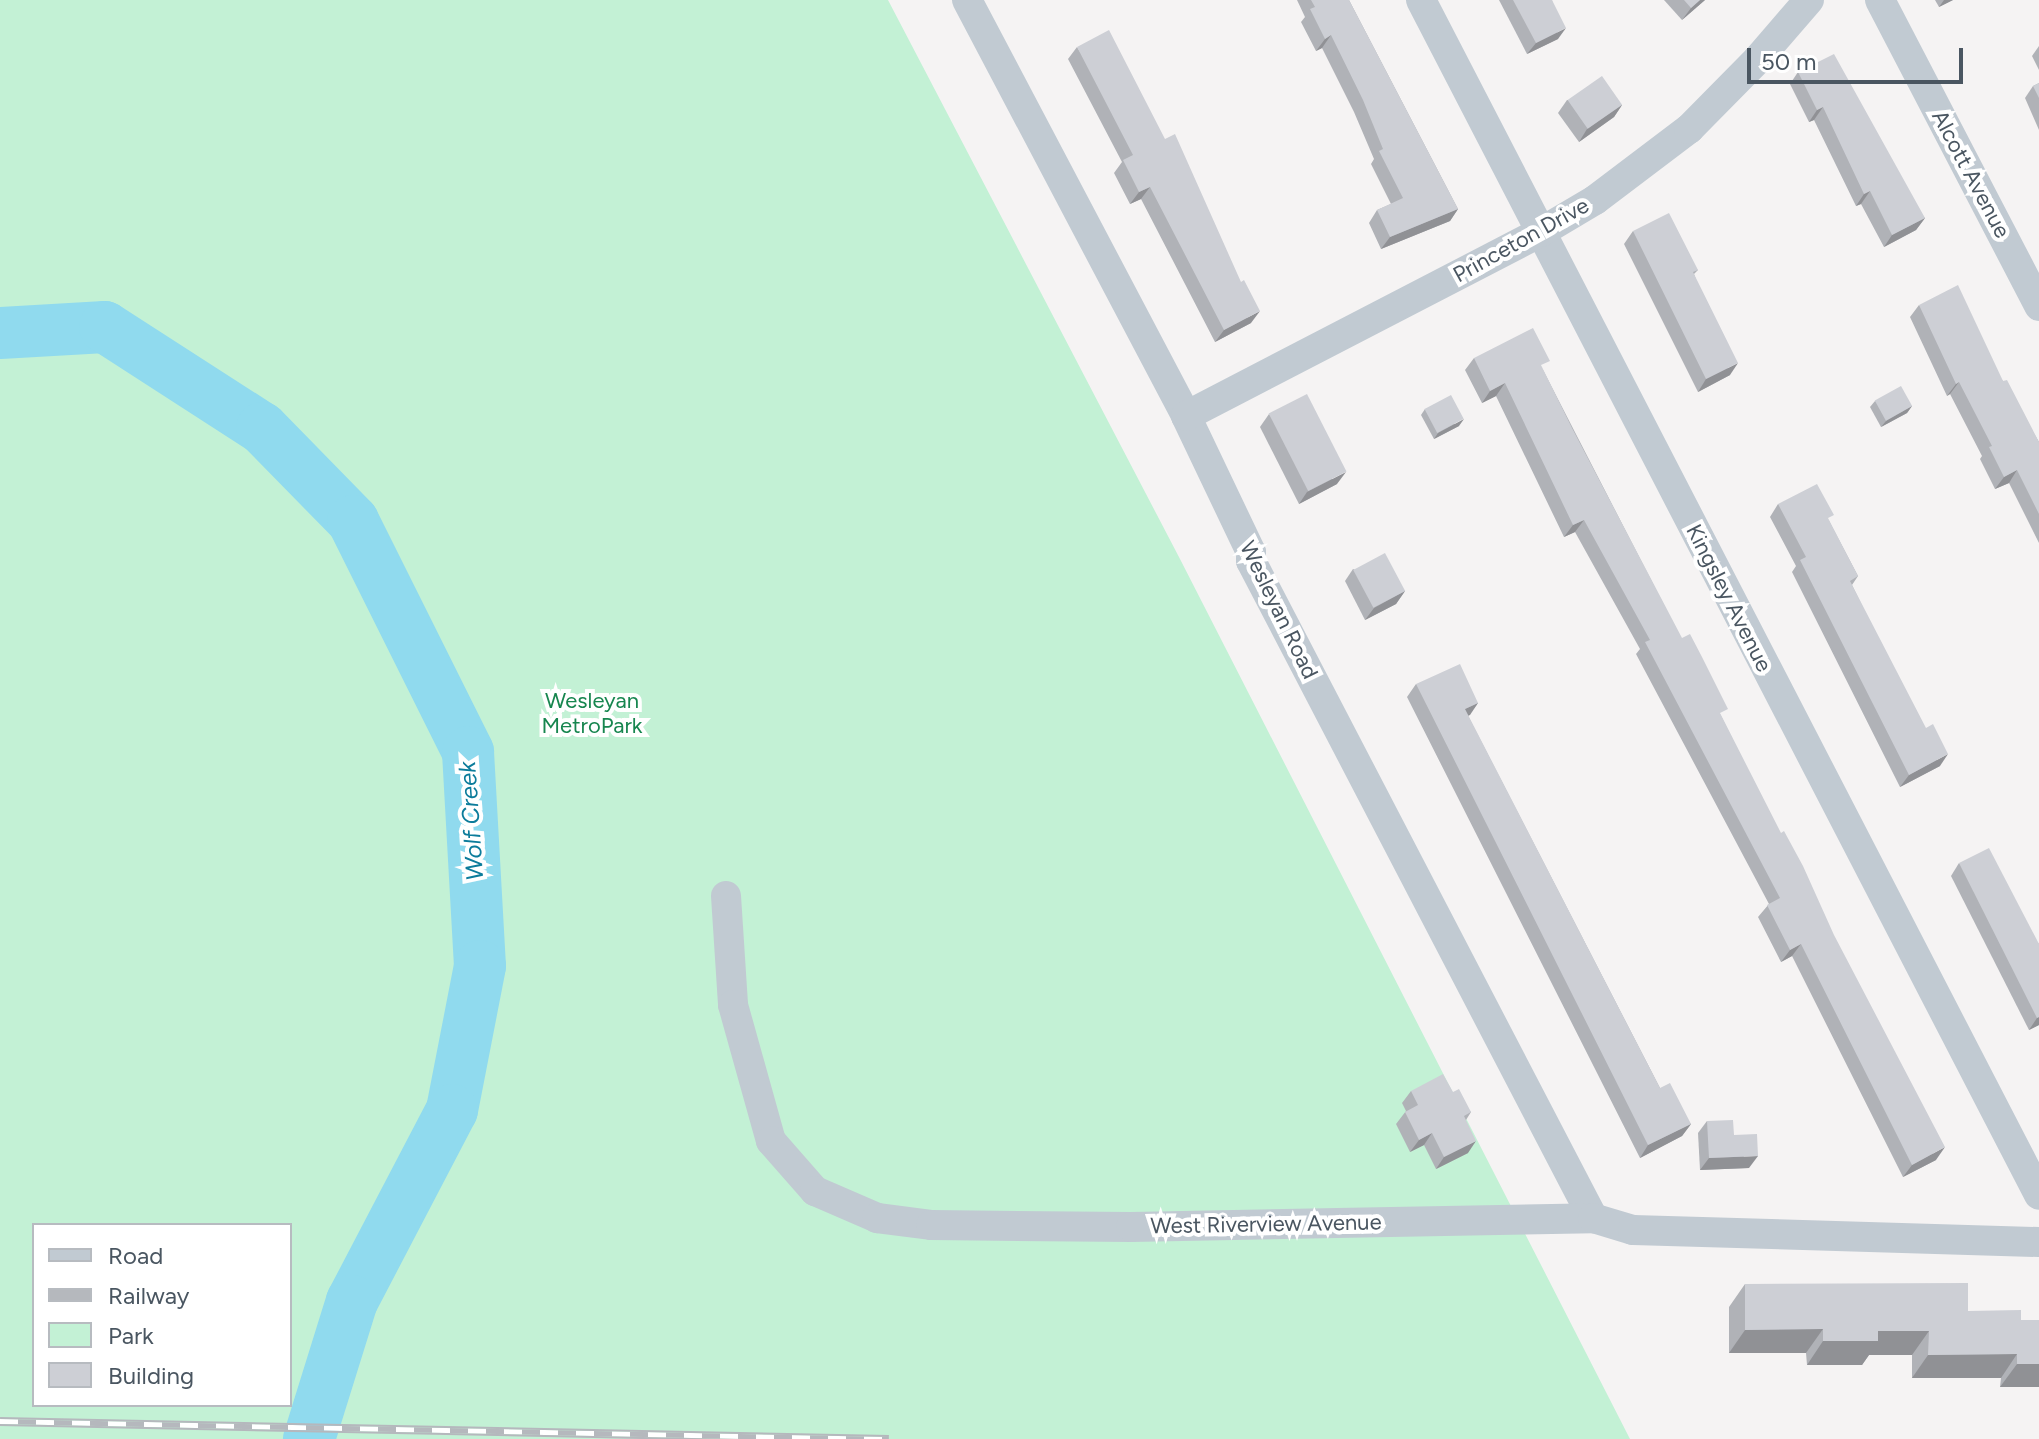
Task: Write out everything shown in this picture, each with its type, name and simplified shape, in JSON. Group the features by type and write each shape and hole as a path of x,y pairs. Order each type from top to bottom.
{"street":[{"name":"Wesleyan Road","path":"967,0 1186,416 1251,552 1251,561 1593,1218"},
{"name":"Kingsley Avenue","path":"1421,0 2039,1195"},
{"name":"Princeton Drive","path":"1186,416 1541,232 1629,176 1689,129 1758,59 1809,0"},
{"name":"Alcott Avenue","path":"1880,0 2039,306"},
{"name":"West Riverview Avenue","path":"726,896 733,1005 771,1141 815,1191 877,1218 931,1225 1131,1227 1593,1218 1633,1230 2039,1242"}],"green space":[{"name":"Wesleyan MetroPark","path":"0,0 888,0 1180,559 1630,1439 0,1439"}],"building":[{"path":"1311,0 1349,0 1458,209 1390,237 1377,210 1403,198 1379,151 1383,149 1363,100 1331,35 1325,39 1310,9 1315,7"},
{"path":"1513,0 1552,0 1566,28 1536,43"},
{"path":"1684,0 1700,0 1691,8"},
{"path":"1109,30 1165,139 1175,134 1241,282 1244,280 1260,311 1224,330 1150,187 1139,192 1123,160 1133,155 1077,47"},
{"path":"1834,54 1925,218 1892,235 1870,191 1864,194 1823,107 1817,110 1798,72"},
{"path":"1602,76 1622,105 1588,129 1568,100"},
{"path":"2039,83 2039,98 2033,86"},
{"path":"1669,213 1698,270 1693,272 1738,363 1706,379 1633,231"},
{"path":"1958,285 2003,381 2007,380 2039,442 2039,514 2017,470 2004,477 1989,447 1992,446 1959,382 1956,384 1919,305"},
{"path":"1533,328 1550,361 1541,365 1572,428 1682,638 1690,634 1702,657 1728,709 1720,713 1781,833 1784,831 1803,866 1834,935 1945,1147 1912,1165 1801,944 1790,950 1767,905 1780,898 1645,642 1650,640 1584,520 1573,525 1505,383 1490,391 1474,358"},
{"path":"1901,386 1912,406 1886,421 1875,401"},
{"path":"1307,394 1346,472 1308,491 1269,414"},
{"path":"1451,395 1464,419 1437,433 1425,409"},
{"path":"1817,484 1834,515 1828,518 1858,576 1850,581 1926,728 1933,724 1948,754 1909,775 1800,560 1806,557 1778,504"},
{"path":"1385,553 1405,591 1373,608 1353,570"},
{"path":"1460,664 1478,703 1465,709 1660,1088 1670,1083 1691,1124 1648,1145 1416,684"},
{"path":"1989,848 2039,944 2037,1018 1959,863"},
{"path":"1443,1074 1453,1092 1459,1089 1471,1112 1464,1116 1476,1141 1444,1157 1432,1133 1419,1140 1405,1112 1418,1105 1411,1091"},
{"path":"1733,1120 1734,1135 1757,1134 1758,1156 1709,1158 1707,1121"},
{"path":"1968,1283 1968,1311 2021,1310 2021,1320 2039,1320 2039,1364 2017,1364 2017,1354 1928,1355 1929,1331 1878,1331 1878,1341 1823,1341 1823,1329 1745,1330 1745,1284"}],"waterway":[{"name":"Wolf Creek","path":"0,333 105,327 262,428 353,521 468,752 480,966 452,1110 352,1301 309,1439"}],"railway":[{"path":"0,1421 889,1439"}]}
